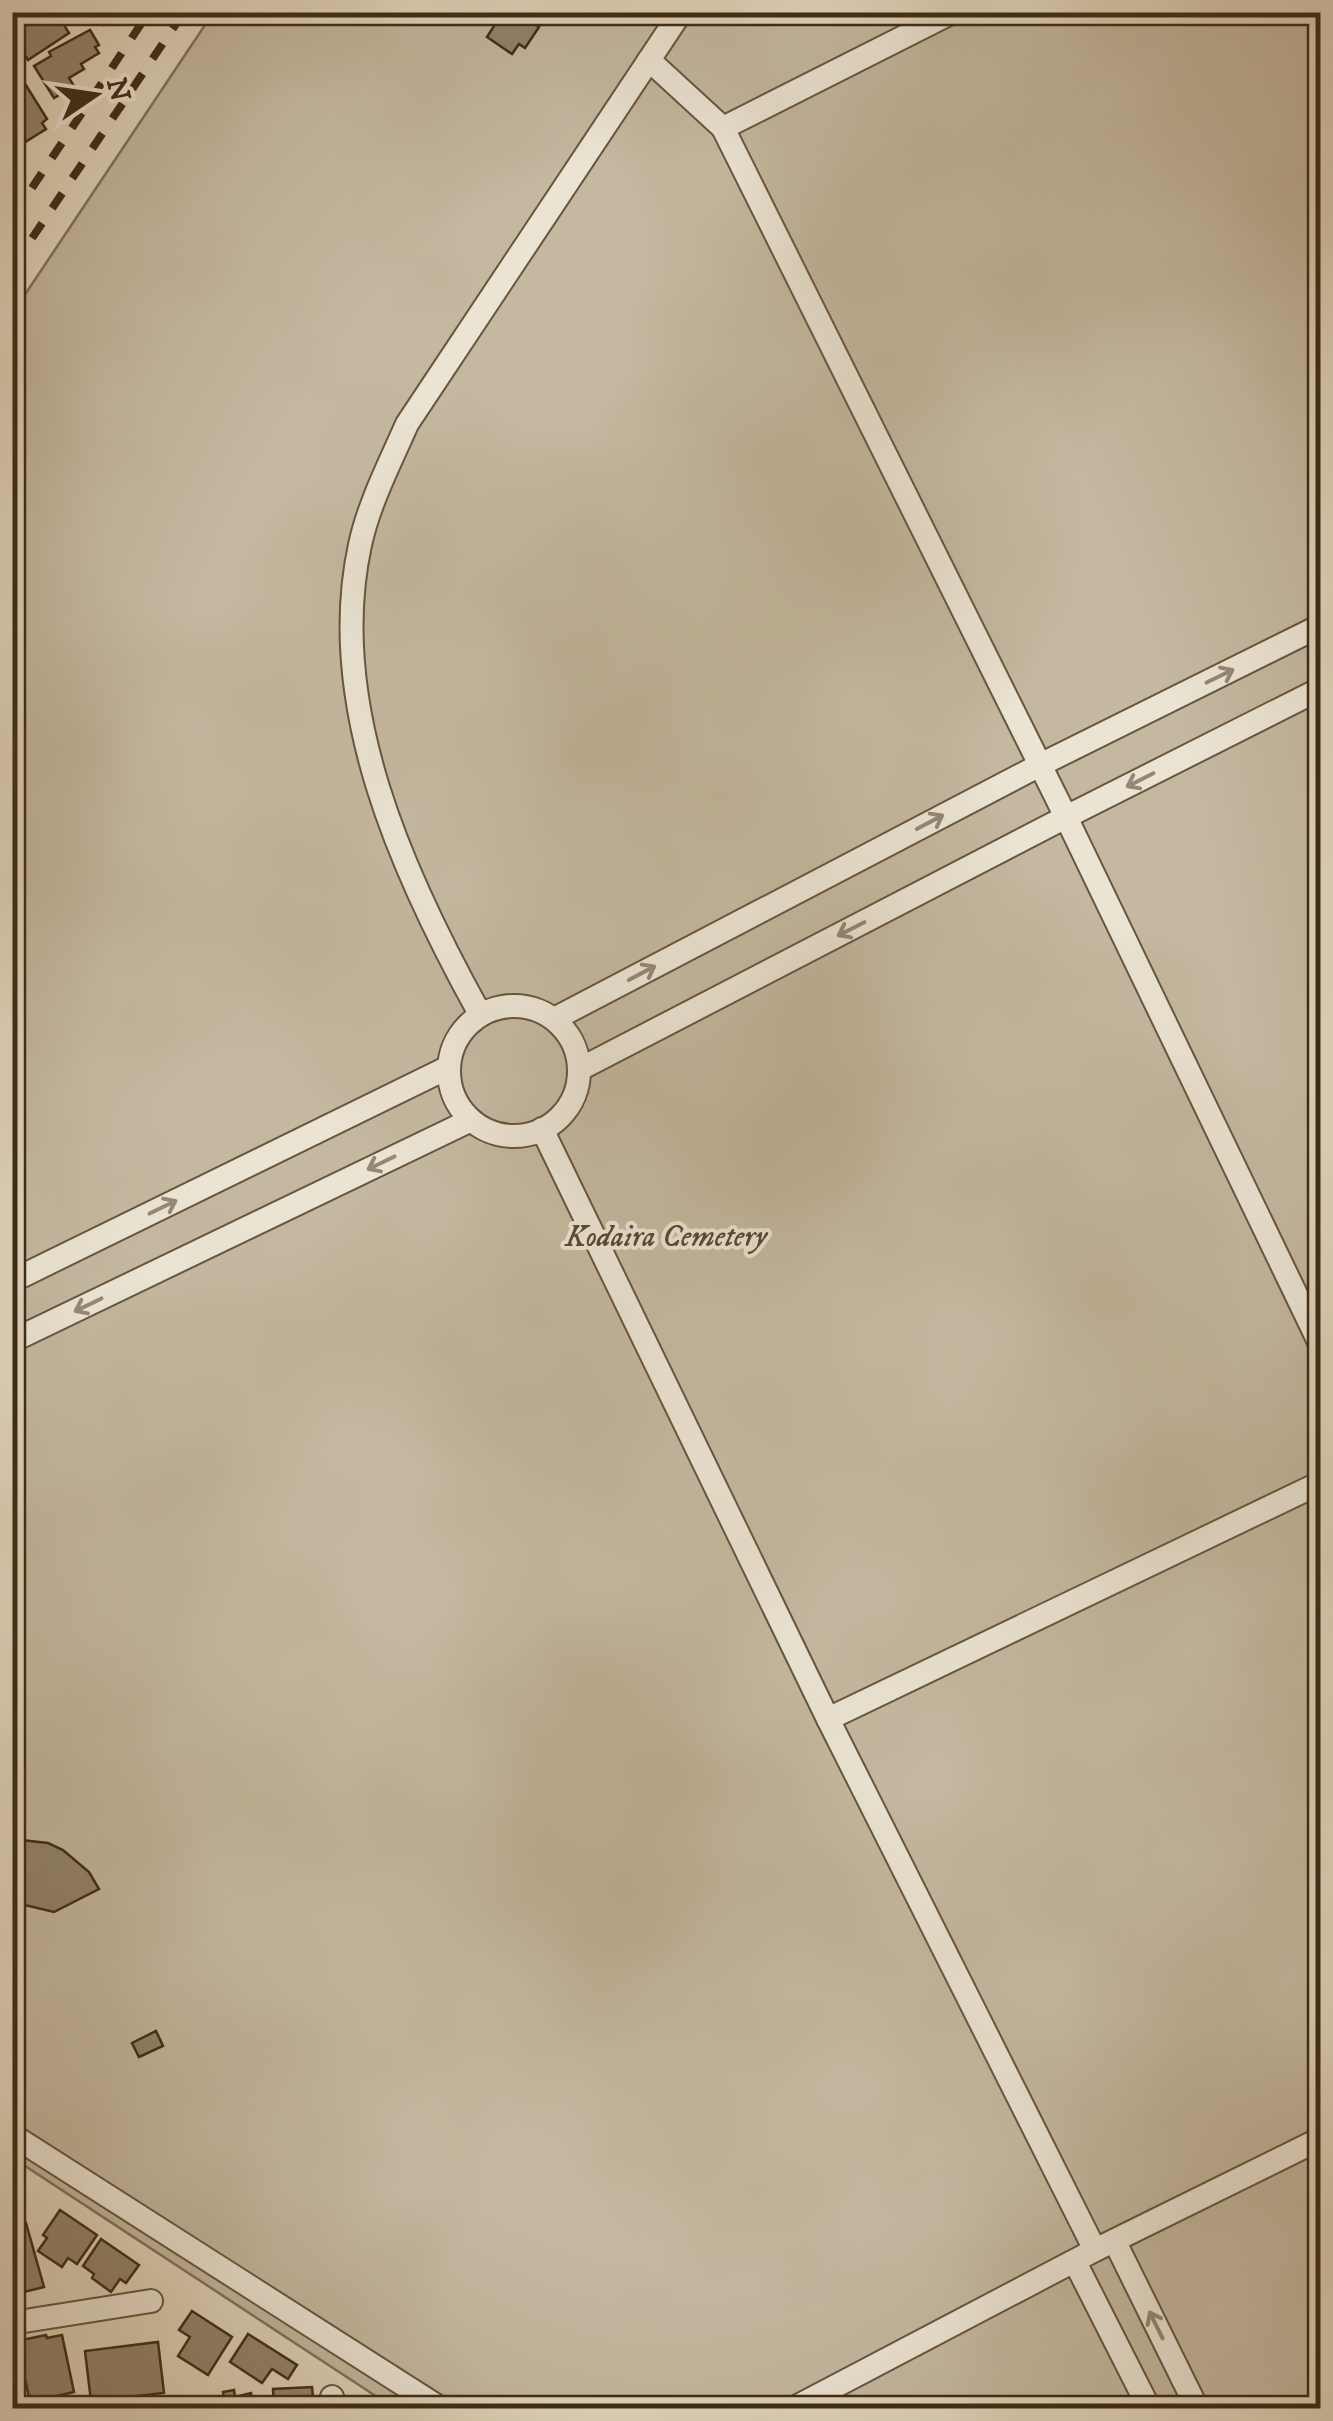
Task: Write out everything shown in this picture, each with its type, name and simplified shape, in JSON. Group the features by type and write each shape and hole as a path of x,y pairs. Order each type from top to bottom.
{"lane":[{"path":"480,1014 418,895 374,775 352,640 352,602 360,542 408,424 682,12"},
{"path":"723,128 953,12"},
{"path":"649,60 723,128 1066,817 1320,1344"},
{"path":"556,1018 1040,765 1320,626"},
{"path":"582,1068 1320,690"},
{"path":"530,1006 556,1018 572,1042 582,1068 577,1098 560,1118 523,1135 494,1134 469,1121 453,1098 447,1068 458,1036 480,1014 498,1007 530,1006"},
{"path":"12,1281 447,1068"},
{"path":"12,1341 469,1121"},
{"path":"542,1129 828,1719 1095,2251 1197,2408"},
{"path":"828,1719 1320,1483"},
{"path":"12,2135 440,2408"},
{"path":"794,2408 1320,2139"},
{"path":"1095,2251 1149,2408"},
{"path":"12,2323 151,2301"}],"green space":[{"name":"Kodaira Cemetery","path":"213,13 1320,13 1320,2408 394,2408 13,2158 12,314"}],"building":[{"path":"12,12 56,12 69,33 28,60 12,35"},
{"path":"95,12 123,12 104,25"},
{"path":"503,12 537,14 532,22 539,27 525,48 519,44 512,54 487,37"},
{"path":"90,30 99,53 81,64 84,69 69,78 74,86 54,98 34,66 51,56 49,52"},
{"path":"19,74 47,119 42,123 46,129 14,149 12,78"},
{"path":"12,1839 48,1843 63,1850 89,1872 99,1889 54,1912 12,1902"},
{"path":"156,2031 163,2046 139,2057 132,2043"},
{"path":"60,2210 97,2235 77,2264 68,2258 62,2267 38,2251 47,2238 43,2235"},
{"path":"26,2223 44,2287 12,2295 12,2227"},
{"path":"101,2239 139,2265 126,2283 120,2279 111,2292 83,2266"},
{"path":"192,2311 232,2337 208,2375 178,2356 190,2337 179,2330"},
{"path":"248,2334 297,2365 288,2379 272,2369 262,2383 230,2362"},
{"path":"62,2335 74,2392 30,2402 17,2341"},
{"path":"158,2342 164,2393 91,2401 85,2351"},
{"path":"312,2387 314,2408 274,2408 273,2389"},
{"path":"234,2390 235,2397 251,2393 254,2408 212,2408 210,2403 224,2399 223,2392"},
{"path":"168,2400 169,2408 109,2408"}],"railway":[{"path":"12,218 149,12"},
{"path":"12,268 184,12"}]}
